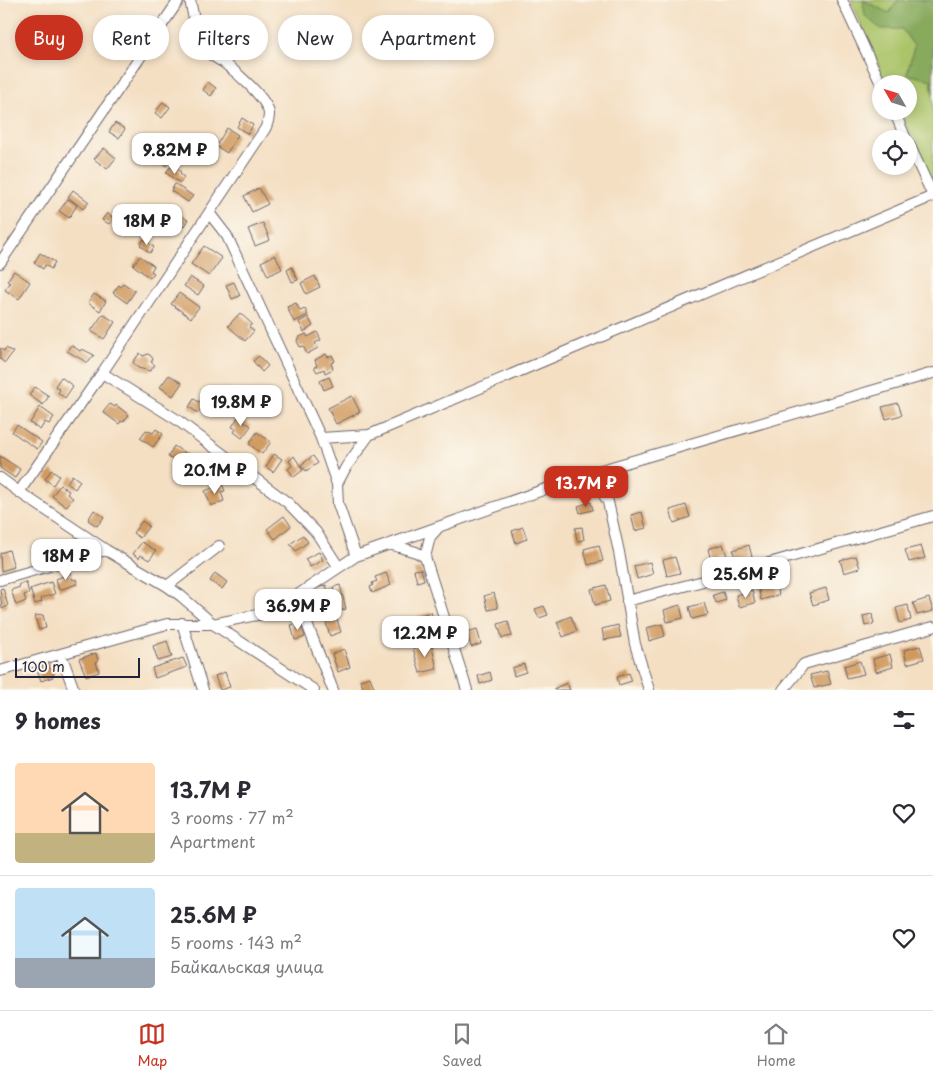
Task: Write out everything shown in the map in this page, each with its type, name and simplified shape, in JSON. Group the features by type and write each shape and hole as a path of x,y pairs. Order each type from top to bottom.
{"street":[{"path":"0,264 179,0"},
{"path":"19,492 102,374 266,130 269,115 260,97 247,82 224,63 208,53 198,35 190,0"},
{"path":"842,0 877,75"},
{"path":"321,438 369,435 933,196 917,161"},
{"path":"210,214 227,236 321,438 337,484 338,504 356,556"},
{"path":"0,671 167,624 213,624 262,614 296,596 338,566 356,556 389,544 591,473 933,373"},
{"path":"102,374 176,419 288,503 316,532 338,566"},
{"path":"337,484 346,467 369,435"},
{"path":"591,473 608,502 635,644 649,690"},
{"path":"0,478 106,550 167,586 213,624 314,690"},
{"path":"627,601 745,570 933,516"},
{"path":"440,526 430,537 425,557 467,690"},
{"path":"389,544 416,552 425,557"},
{"path":"167,586 219,546"},
{"path":"0,580 106,550"},
{"path":"296,596 333,690"},
{"path":"182,624 203,690"},
{"path":"783,690 804,664 933,627"},
{"path":"62,654 74,690"}],"green space":[{"path":"851,0 933,0 933,184 917,150 917,130 908,130 903,120 918,120 918,75 882,75"},
{"path":"863,0 889,13 898,0 933,0 933,95 931,80 918,77 918,75 907,74 914,46 902,29 881,29 865,16"}],"building":[{"path":"208,82 216,88 211,96 203,90"},
{"path":"163,102 170,107 162,118 155,113"},
{"path":"242,118 253,125 248,134 237,127"},
{"path":"115,123 125,129 119,138 109,132"},
{"path":"227,128 238,135 227,153 216,146"},
{"path":"198,143 208,149 204,154 195,148"},
{"path":"104,148 116,158 107,169 94,159"},
{"path":"162,152 171,159 166,166 157,159"},
{"path":"170,167 174,170 176,168 181,172 180,174 184,177 180,183 166,173"},
{"path":"175,184 193,196 188,202 171,191"},
{"path":"259,188 268,204 252,212 244,196"},
{"path":"73,190 89,202 83,209 68,197"},
{"path":"68,199 77,205 69,218 59,211"},
{"path":"107,213 114,218 109,224 102,220"},
{"path":"179,214 188,220 183,227 174,221"},
{"path":"159,216 176,226 170,235 153,224"},
{"path":"263,223 270,240 255,246 248,229"},
{"path":"144,239 154,247 150,253 140,245"},
{"path":"204,246 222,258 209,276 191,264"},
{"path":"40,253 55,262 51,269 45,265 43,269 34,263"},
{"path":"275,255 282,269 268,276 261,262"},
{"path":"140,256 154,266 151,271 154,273 150,278 133,265"},
{"path":"292,267 298,280 292,282 287,270"},
{"path":"14,271 30,282 19,299 5,290 10,283 7,281"},
{"path":"315,276 320,287 306,294 301,283"},
{"path":"190,277 204,286 198,295 184,286"},
{"path":"234,282 240,296 232,299 226,285"},
{"path":"123,283 135,291 127,303 113,293"},
{"path":"179,293 199,307 191,318 171,304"},
{"path":"94,294 106,301 100,311 88,303"},
{"path":"296,303 300,311 305,309 308,315 294,322 287,307"},
{"path":"240,313 252,324 249,327 254,331 245,341 228,326"},
{"path":"103,314 115,322 104,339 91,331"},
{"path":"308,317 313,326 304,332 299,322"},
{"path":"317,332 321,340 315,343 318,348 307,354 303,346 300,347 297,341 298,338 306,334 308,337"},
{"path":"71,345 80,351 82,349 94,355 88,363 67,351"},
{"path":"0,348 4,351 6,348 13,352 5,363 0,359"},
{"path":"140,353 143,356 148,354 153,359 151,362 155,365 150,371 138,368 133,362"},
{"path":"326,354 328,357 332,355 335,361 331,363 333,369 325,373 324,369 317,372 314,367 317,366 315,360"},
{"path":"259,356 268,366 262,372 253,361"},
{"path":"169,375 182,383 173,396 160,387"},
{"path":"61,377 73,386 65,398 58,393 60,390 55,386"},
{"path":"329,377 333,386 324,390 320,381"},
{"path":"35,387 49,396 43,405 29,395"},
{"path":"220,393 232,400 226,410 214,403"},
{"path":"352,396 360,412 336,424 328,408"},
{"path":"194,399 199,402 201,400 207,404 198,413 189,407"},
{"path":"898,403 902,415 886,419 882,407"},
{"path":"110,404 115,407 116,405 129,415 123,422 121,421 119,424 103,412"},
{"path":"40,407 54,417 49,424 45,422 40,430 30,423"},
{"path":"238,417 251,426 242,438 234,432 236,429 232,427"},
{"path":"17,425 42,442 37,449 12,432"},
{"path":"156,429 163,434 153,447 140,438 146,430 153,433"},
{"path":"257,432 271,442 262,454 249,444"},
{"path":"174,446 190,456 183,466 168,457"},
{"path":"274,454 282,459 273,472 266,467"},
{"path":"0,456 20,469 15,478 0,468"},
{"path":"294,456 303,470 294,477 288,469 292,466 289,461"},
{"path":"313,456 318,463 306,471 301,465"},
{"path":"51,470 59,476 53,485 45,479"},
{"path":"72,475 80,481 75,489 67,483"},
{"path":"222,484 225,491 221,492 224,501 211,506 205,491"},
{"path":"60,485 69,491 67,494 73,498 66,507 52,496"},
{"path":"591,502 593,510 580,513 578,506"},
{"path":"686,505 690,517 674,523 670,510"},
{"path":"94,510 104,517 97,526 88,520"},
{"path":"642,512 646,528 635,531 631,515"},
{"path":"284,516 291,526 275,539 267,529"},
{"path":"142,521 149,526 140,538 133,533"},
{"path":"523,527 527,539 516,543 512,531"},
{"path":"582,527 584,540 577,541 575,528"},
{"path":"303,535 308,542 296,551 290,544"},
{"path":"142,542 156,551 149,560 141,555 139,558 133,554"},
{"path":"723,544 727,556 711,561 708,549"},
{"path":"599,545 603,561 588,565 584,549"},
{"path":"749,545 752,557 736,562 733,550"},
{"path":"921,546 925,558 909,562 905,550"},
{"path":"9,550 14,567 1,571 0,553"},
{"path":"319,552 323,560 310,567 305,559"},
{"path":"856,556 860,568 844,573 840,560"},
{"path":"675,557 680,573 667,576 663,560"},
{"path":"650,562 653,574 637,579 634,566"},
{"path":"421,569 424,580 417,582 414,570"},
{"path":"69,570 73,580 76,579 77,584 59,590 56,579 64,576 62,572"},
{"path":"215,573 227,582 222,589 210,581"},
{"path":"386,573 391,585 372,593 370,587 373,585 372,583 377,581 375,577"},
{"path":"26,582 29,593 24,595 26,601 16,605 11,590 20,587 19,584"},
{"path":"51,582 55,594 41,598 42,602 35,604 30,589"},
{"path":"775,582 779,595 761,600 758,587"},
{"path":"326,585 329,594 314,600 310,591"},
{"path":"340,585 346,609 340,611 338,605 335,605 332,592 334,591 333,587"},
{"path":"606,585 610,601 595,605 591,589"},
{"path":"3,588 8,606 2,609 0,589"},
{"path":"826,588 829,600 813,605 809,593"},
{"path":"752,590 755,603 739,607 736,595"},
{"path":"723,592 726,600 716,603 713,595"},
{"path":"494,593 498,608 488,610 484,596"},
{"path":"929,598 933,611 917,615 913,603"},
{"path":"704,603 708,615 692,619 689,607"},
{"path":"680,605 683,618 667,622 664,610"},
{"path":"908,605 911,620 900,623 896,608"},
{"path":"544,606 548,615 539,618 535,609"},
{"path":"431,612 437,632 423,636 418,616"},
{"path":"872,614 874,624 865,626 863,616"},
{"path":"43,615 46,628 39,630 35,616"},
{"path":"336,616 341,632 330,636 325,620"},
{"path":"571,616 577,631 563,637 557,622"},
{"path":"508,621 512,636 502,638 498,624"},
{"path":"301,623 305,637 295,640 291,625"},
{"path":"662,624 665,636 649,641 646,628"},
{"path":"618,625 621,637 604,640 602,629"},
{"path":"477,629 481,644 471,647 467,632"},
{"path":"167,641 172,657 158,661 153,646"},
{"path":"431,643 437,669 420,673 413,648"},
{"path":"920,646 924,659 907,664 904,650"},
{"path":"344,649 350,667 338,672 332,654"},
{"path":"96,653 99,672 86,676 79,659"},
{"path":"890,654 893,667 876,672 873,659"},
{"path":"183,658 187,667 155,678 152,668"},
{"path":"860,661 864,674 847,678 844,666"},
{"path":"48,662 50,669 53,669 53,677 41,681 36,666"},
{"path":"524,664 526,672 514,676 512,668"},
{"path":"827,671 831,684 814,688 810,675"},
{"path":"225,672 230,687 220,690 215,676"},
{"path":"490,672 492,680 480,684 478,676"},
{"path":"629,673 632,681 619,685 617,677"},
{"path":"370,677 375,690 364,690 360,680"},
{"path":"567,683 570,690 553,689"}]}
